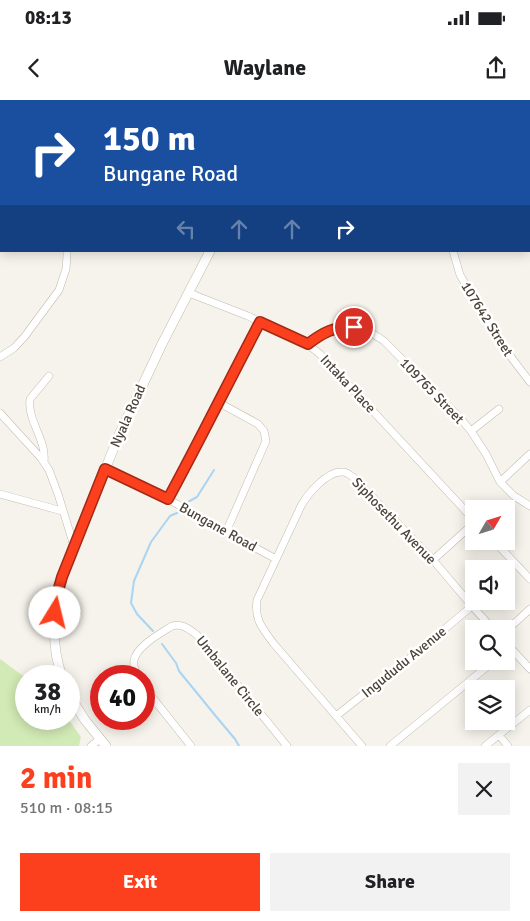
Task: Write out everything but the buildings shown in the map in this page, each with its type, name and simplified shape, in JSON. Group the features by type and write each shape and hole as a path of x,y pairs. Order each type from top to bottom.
{"street":[{"path":"0,357 14,348 25,336 59,290 66,269 67,252"},
{"name":"Nyala Road","path":"59,665 54,634 56,598 62,577 119,435 147,374 210,252"},
{"name":"107642 Street","path":"453,252 460,275 493,331 530,382"},
{"name":"Intaka Place","path":"190,293 308,344 342,376 465,511"},
{"path":"168,499 260,322"},
{"name":"109765 Street","path":"308,344 321,334 344,327 354,327 372,332 384,341 460,418 486,454 500,482 514,496 530,506"},
{"path":"44,462 44,453 29,403 30,399 49,376"},
{"path":"218,402 258,424 264,431 266,441 226,532"},
{"path":"470,431 499,409"},
{"path":"0,413 44,462 53,479 74,546"},
{"path":"500,482 530,454"},
{"name":"Bungane Road","path":"105,469 168,499 276,559"},
{"name":"Siphosethu Avenue","path":"362,746 274,644 262,628 257,616 258,600 306,498 329,476 338,472 347,473 433,560 465,598"},
{"path":"0,494 62,511"},
{"path":"433,560 465,530"},
{"path":"503,550 530,579"},
{"path":"515,623 530,609"},
{"name":"Ingududu Avenue","path":"336,716 467,610"},
{"name":"Siphosethu Avenue","path":"476,610 485,620"},
{"name":"Umbalane Circle","path":"134,665 134,660 139,651 148,643 176,624 184,626 197,635 287,746"},
{"path":"515,654 530,669"},
{"path":"390,746 483,670"},
{"path":"155,702 190,746"},
{"path":"485,746 530,710"},
{"path":"80,712 106,746"},
{"path":"499,735 508,746"},
{"path":"91,746 100,738"}],"green space":[{"path":"0,659 15,670 15,730 76,730 81,737 79,746 0,746"}],"waterway":[{"path":"186,503 197,497 214,470"},
{"path":"153,631 137,614 131,603 134,581 151,542 170,516 179,512"},
{"path":"162,644 176,663 179,671 239,746"}],"route":[{"path":"55,613 56,598 62,577 105,469 168,499 260,322 308,344 321,334 331,330 354,327"}]}
